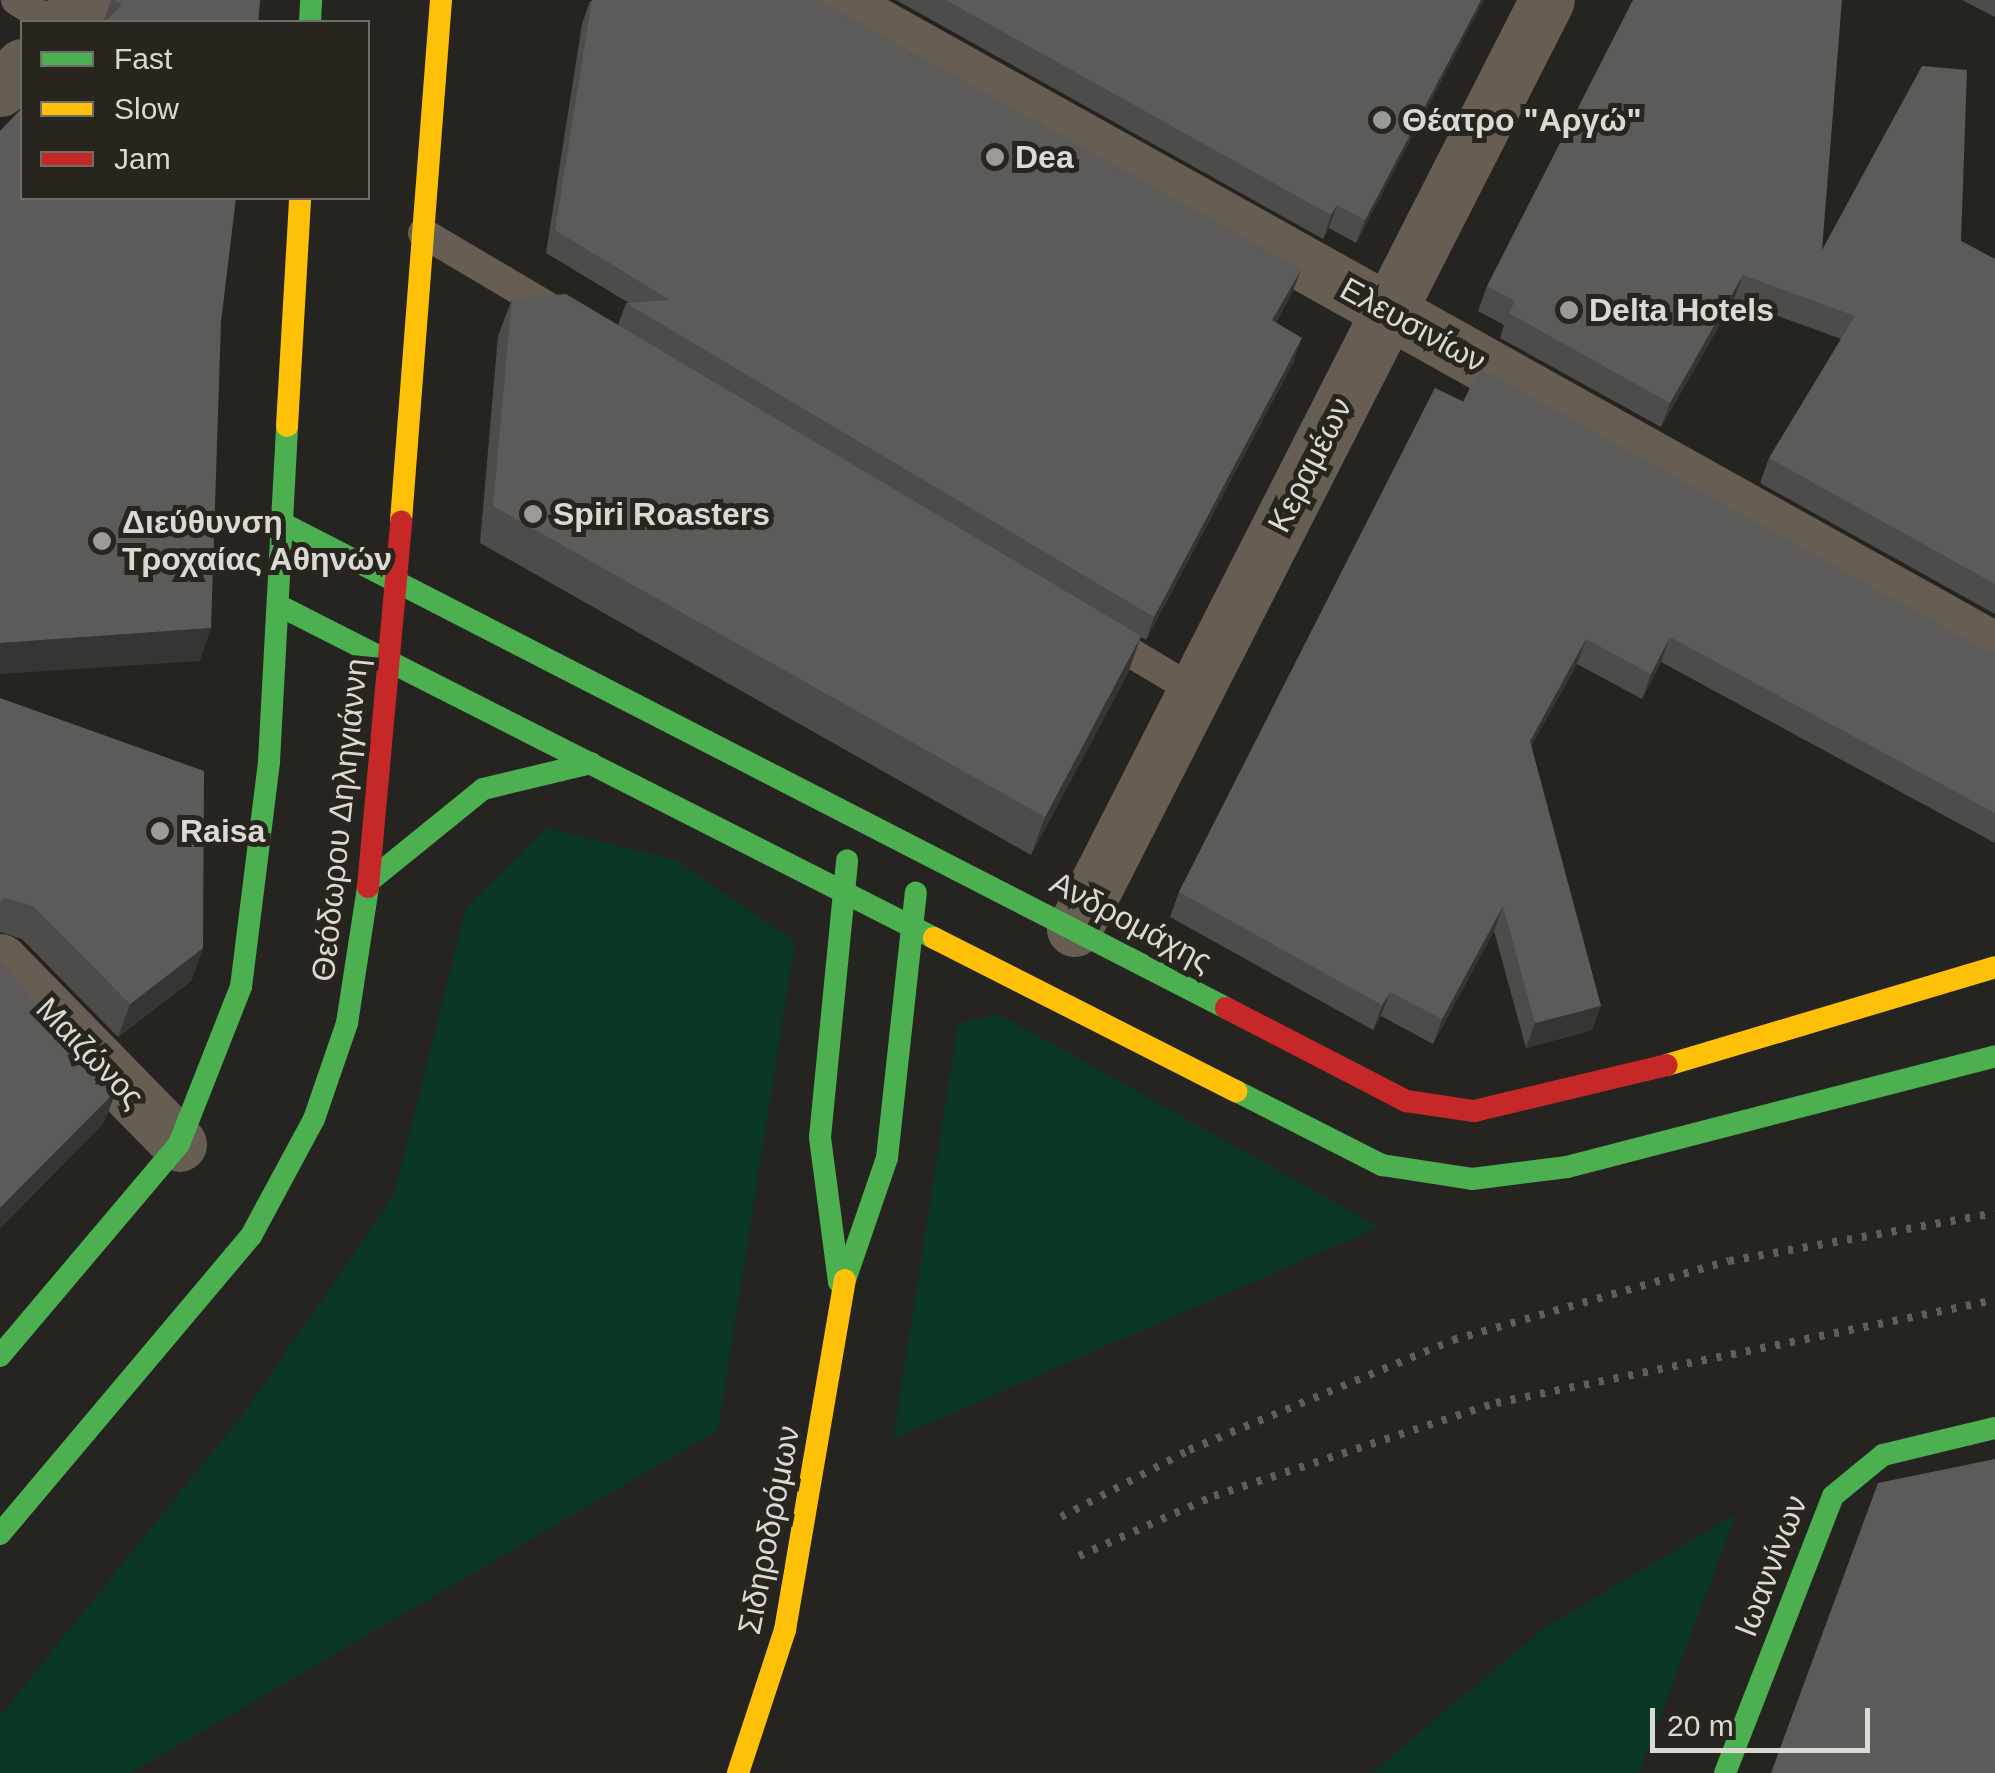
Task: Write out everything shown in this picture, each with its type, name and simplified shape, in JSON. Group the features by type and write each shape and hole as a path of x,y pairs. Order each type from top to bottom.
{"main road":[{"name":"Θεόδωρου Δηληγιάννη","path":"0,1534 251,1236 314,1119 342,1039 372,880 441,0"},
{"path":"0,1356 179,1144 241,987 257,902 300,200"},
{"name":"Ανδρομάχης","path":"282,523 852,812 1390,1094 1474,1111 1568,1095 1995,967"},
{"path":"278,605 1382,1166 1472,1179 1567,1167 1995,1056"},
{"path":"372,880 483,789 591,763"},
{"name":"Σιδηροδρόμων","path":"840,1294 820,1137 852,812"},
{"name":"Σιδηροδρόμων","path":"738,1773 785,1630 840,1294 887,1158 921,848"},
{"name":"Ιωαννίνων","path":"1726,1773 1833,1496 1883,1454 1995,1428"}],"street":[{"path":"66,20 86,0"},
{"name":"Ελευσινίων","path":"832,0 1995,650"},
{"name":"Κεραμέων","path":"1074,929 1547,0"},
{"path":"0,89 20,68"},
{"name":"Μαιζώνος","path":"0,961 179,1144"}],"lane":[{"path":"16,0 48,20"},
{"path":"423,233 594,335"},
{"path":"1075,620 1195,691"}],"green space":[{"path":"547,828 676,860 795,942 718,1430 131,1773 0,1773 0,1716 244,1413 393,1197 466,908"},
{"path":"999,1014 1379,1227 893,1439 958,1023"},
{"path":"1736,1514 1639,1773 1372,1773 1543,1629"}],"building":[{"path":"114,0 260,0 258,20 107,20 122,5"},
{"path":"592,0 821,0 1301,270 1272,320 1302,338 1154,617 626,303 670,300 555,230"},
{"path":"946,0 1481,0 1365,220 1337,205 1331,215"},
{"path":"1633,0 1842,0 1822,250 1922,66 1967,70 1961,241 1995,259 1995,584 1769,458 1855,316 1743,275 1670,403 1509,313 1515,301 1487,286"},
{"name":"Διεύθυνση Τροχαίας Αθηνών","path":"20,110 20,200 236,200 221,322 211,628 0,643 0,131"},
{"path":"566,294 1141,636 1045,817 493,506 512,299"},
{"path":"1480,368 1995,652 1995,813 1670,637 1651,674 1586,639 1530,741 1601,1006 1535,1023 1503,906 1442,1019 1390,992 1382,1005 1179,892 1435,388 1463,402"},
{"path":"0,698 204,771 203,948 130,1004 33,906 5,898 0,901"},
{"path":"0,962 116,1091 0,1208"},
{"path":"1995,1459 1995,1773 1771,1773 1878,1483"}],"railway":[{"path":"1061,1517 1189,1450 1453,1340 1729,1261 1995,1213"},
{"path":"1079,1556 1214,1496 1496,1403 1995,1300"}],"traffic: fast":[{"path":"310,20 311,0"},
{"path":"0,1356 179,1144 241,987 269,761 287,426"},
{"path":"282,523 1226,1008"},
{"path":"278,605 934,938"},
{"path":"372,879 483,789 591,763"},
{"path":"839,1282 820,1137 847,860"},
{"path":"0,1534 251,1236 314,1119 347,1023 368,887"},
{"path":"845,1280 887,1158 916,893"},
{"path":"1236,1091 1382,1165 1472,1179 1567,1167 1995,1056"},
{"path":"1725,1773 1833,1496 1883,1455 1995,1428"}],"traffic: slow":[{"path":"401,521 441,0"},
{"path":"287,426 300,200"},
{"path":"934,938 1236,1091"},
{"path":"1667,1065 1995,967"},
{"path":"738,1773 785,1630 845,1280"}],"traffic: jam":[{"path":"368,887 401,521"},
{"path":"1226,1008 1406,1101 1474,1111 1667,1065"}],"place":[{"name":"Θέατρο \"Αργώ\"","path":"1382,120"},
{"name":"Dea","path":"995,157"},
{"name":"Delta Hotels","path":"1569,310"},
{"name":"Spiri Roasters","path":"533,514"},
{"name":"Διεύθυνση Τροχαίας Αθηνών","path":"102,541"},
{"name":"Raisa","path":"160,831"}]}
